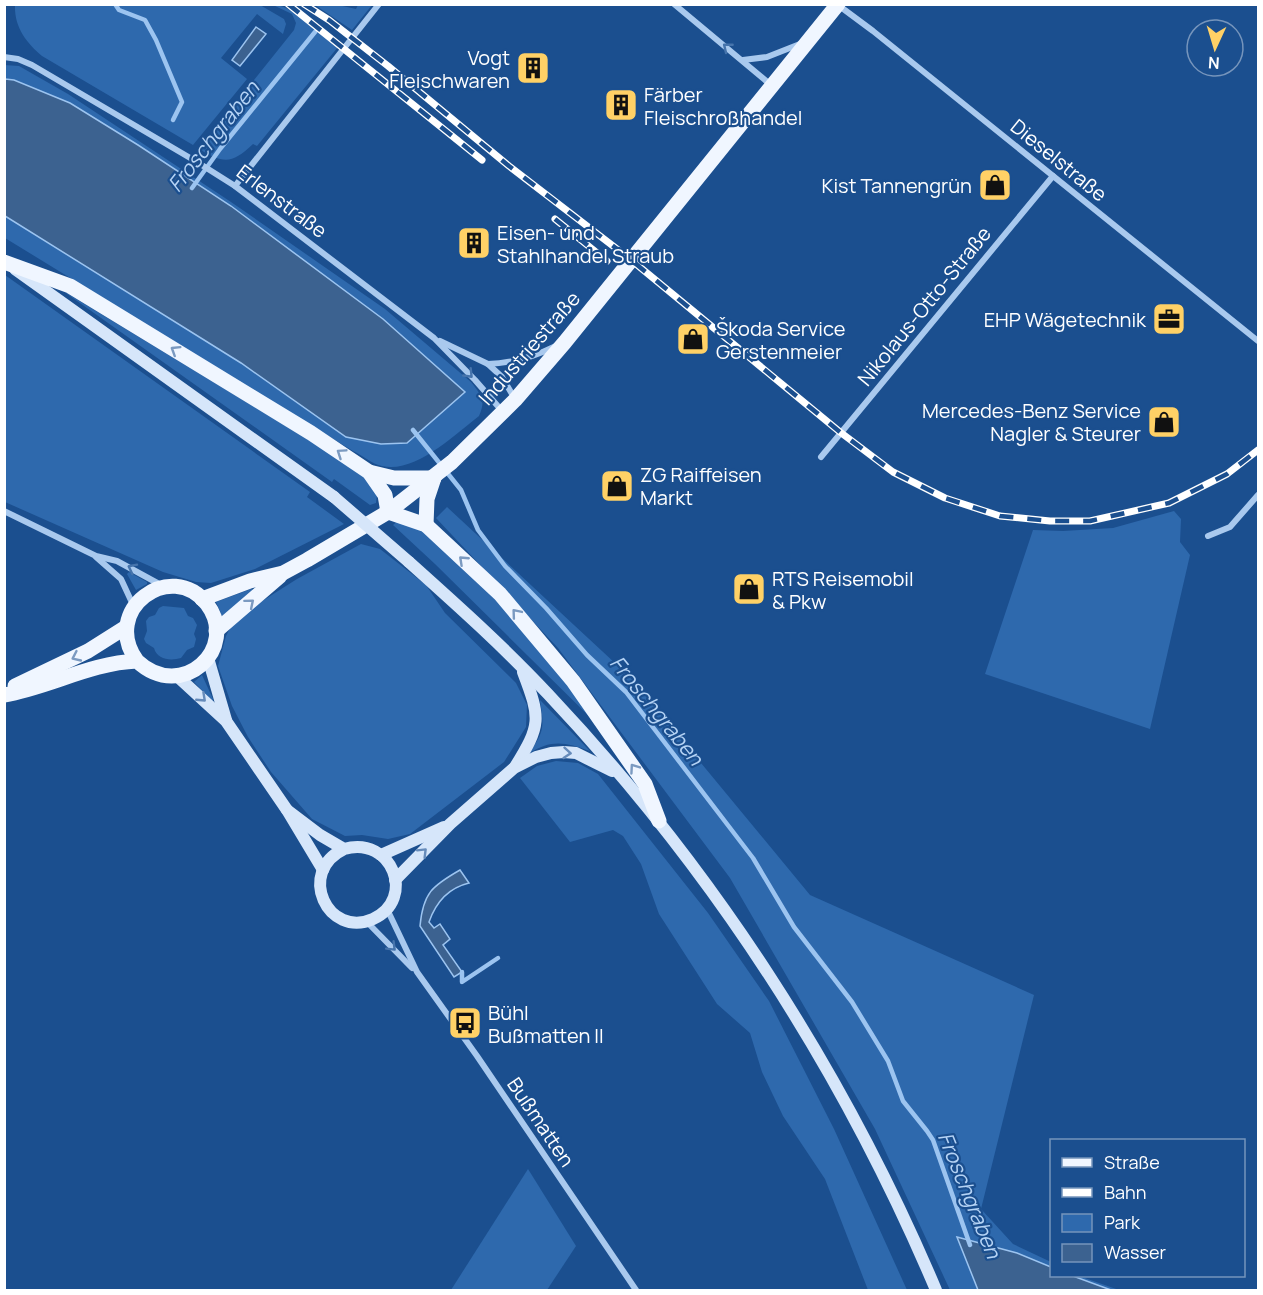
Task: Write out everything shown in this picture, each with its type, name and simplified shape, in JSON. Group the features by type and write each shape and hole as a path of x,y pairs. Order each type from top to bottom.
{"main road":[{"name":"Industriestraße","path":"283,573 354,534 434,478 515,400 565,342 838,5"},
{"path":"4,262 70,286 311,433 369,472 385,495 388,512 426,525 500,594 573,681 645,784 659,821"},
{"path":"4,262 334,497 409,562 521,666 619,774 659,821 715,895 780,991 837,1088 881,1171 936,1290"},
{"path":"369,472 394,477 434,478 427,499 426,525"},
{"path":"202,599 283,573"},
{"path":"216,631 283,573"},
{"path":"164,587 186,589 202,599 213,617 216,631 208,658 195,670 177,676 155,674 137,661 128,645 126,627 134,607 142,597 164,587"},
{"path":"4,694 17,684 103,643 126,627"},
{"path":"208,658 226,721"},
{"path":"4,694 21,692 91,669 137,661"},
{"path":"514,768 531,740 536,724 534,704 521,666"},
{"path":"177,676 226,721 287,810 322,870"},
{"path":"395,880 450,824 514,768 543,754 576,753 619,774"},
{"path":"287,810 320,836 344,849"},
{"path":"381,855 450,824"},
{"path":"352,847 367,848 381,855 392,868 395,880 393,898 387,909 366,921 351,922 331,911 321,893 320,878 322,870 331,857 352,847"}],"street":[{"path":"235,186 379,4"},
{"path":"674,4 772,85"},
{"name":"Dieselstraße","path":"838,5 1258,341"},
{"name":"Industriestraße","path":"743,60 767,57 807,42"},
{"name":"Erlenstraße","path":"4,57 33,65 235,186 434,338 503,412"},
{"name":"Nikolaus-Otto-Straße","path":"821,457 1053,176"},
{"name":"Erlenstraße","path":"434,338 488,364 502,377 515,400"},
{"path":"488,364 505,364 521,360 565,342"},
{"path":"1208,536 1230,527 1258,495"},
{"path":"4,511 96,556 117,561 156,580 164,587"},
{"path":"96,556 121,579 134,607"},
{"name":"Bußmatten","path":"387,909 417,972"},
{"name":"Bußmatten","path":"366,921 417,972 636,1290"}],"green space":[{"path":"15,4 260,5 284,19 286,24 283,34 257,14 221,58 247,79 193,145 42,56 22,33 15,12"},
{"path":"273,5 289,9 338,47 257,146 253,144 228,160 215,157 199,149 294,30 296,23 292,14"},
{"path":"315,5 338,5 356,9 358,5 372,5 352,30"},
{"path":"4,65 19,66 68,94 231,202 385,309 471,382 482,398 479,416 421,459 395,467 378,465 5,238"},
{"path":"5,275 310,492 307,497 344,524 255,569 211,583 196,582 163,572 5,502"},
{"path":"63,291 365,474 377,495 376,503 370,505 334,479 332,482"},
{"path":"447,507 630,677 810,895 1034,995 981,1209 1013,1244 1050,1262 1050,1277 1082,1277 1119,1290 950,1290 875,1129 730,878 558,648 436,518"},
{"path":"1174,511 1181,519 1180,542 1190,555 1150,729 985,674 1033,530 1113,528"},
{"path":"401,518 436,537 525,631 604,731 393,525"},
{"path":"361,544 380,549 426,585 445,613 516,683 527,705 526,727 504,762 410,834 388,839 362,835 345,836 312,819 271,772 248,737 232,706 218,666 231,626 256,605 297,579"},
{"path":"129,572 147,584 136,590 127,574"},
{"path":"251,589 254,590 222,616 216,602"},
{"path":"163,606 184,608 197,625 194,647 187,650 181,658 161,657 144,639 147,631 146,621"},
{"path":"202,675 213,699 212,701 194,682"},
{"path":"540,700 590,751 565,744 551,744 528,754 538,740 542,729"},
{"path":"556,761 578,763 598,774 708,913 769,1001 834,1129 907,1290 868,1290 825,1179 783,1116 762,1072 750,1033 717,1004 659,914 641,864 623,836 613,830 570,842 520,778 537,766"},
{"path":"528,1169 576,1246 547,1290 451,1290"}],"water":[{"path":"256,27 266,34 240,66 232,60"},
{"path":"5,79 14,80 70,103 231,206 383,319 465,392 407,443 381,444 346,437 241,363 5,216"},
{"path":"460,870 469,883 449,892 435,908 429,922 434,928 440,924 450,939 443,945 462,972 454,977 420,926 421,915 431,892 442,881"},
{"path":"957,1237 1017,1253 1050,1267 1050,1277 1076,1277 1111,1290 978,1290"}],"waterway":[{"path":"115,4 119,10 145,20 156,40 182,102 173,120"},
{"name":"Froschgraben","path":"192,188 220,149 315,32"},
{"name":"Froschgraben","path":"413,430 461,490 478,530 505,566 587,655 626,692 753,858 794,927 852,1002 888,1061 903,1101 933,1140 970,1245"},
{"path":"462,972 462,982 498,958"}],"railway":[{"path":"288,4 482,160"},
{"path":"304,4 329,20 388,66 509,166 630,259 840,432 893,472 945,498 1000,516 1050,521 1090,521 1169,503 1227,474 1258,450"},
{"path":"555,219 607,261"}],"place":[{"name":"Vogt Fleischwaren","path":"533,68"},
{"name":"Färber Fleischroßhandel","path":"621,105"},
{"name":"Kist Tannengrün","path":"995,185"},
{"name":"Eisen- und Stahlhandel Straub","path":"474,243"},
{"name":"EHP Wägetechnik","path":"1169,319"},
{"name":"Škoda Service Gerstenmeier","path":"693,339"},
{"name":"Mercedes-Benz Service Nagler & Steurer","path":"1164,422"},
{"name":"ZG Raiffeisen Markt","path":"617,486"},
{"name":"RTS Reisemobil & Pkw","path":"749,589"},
{"name":"Bühl Bußmatten II","path":"465,1023"}]}
